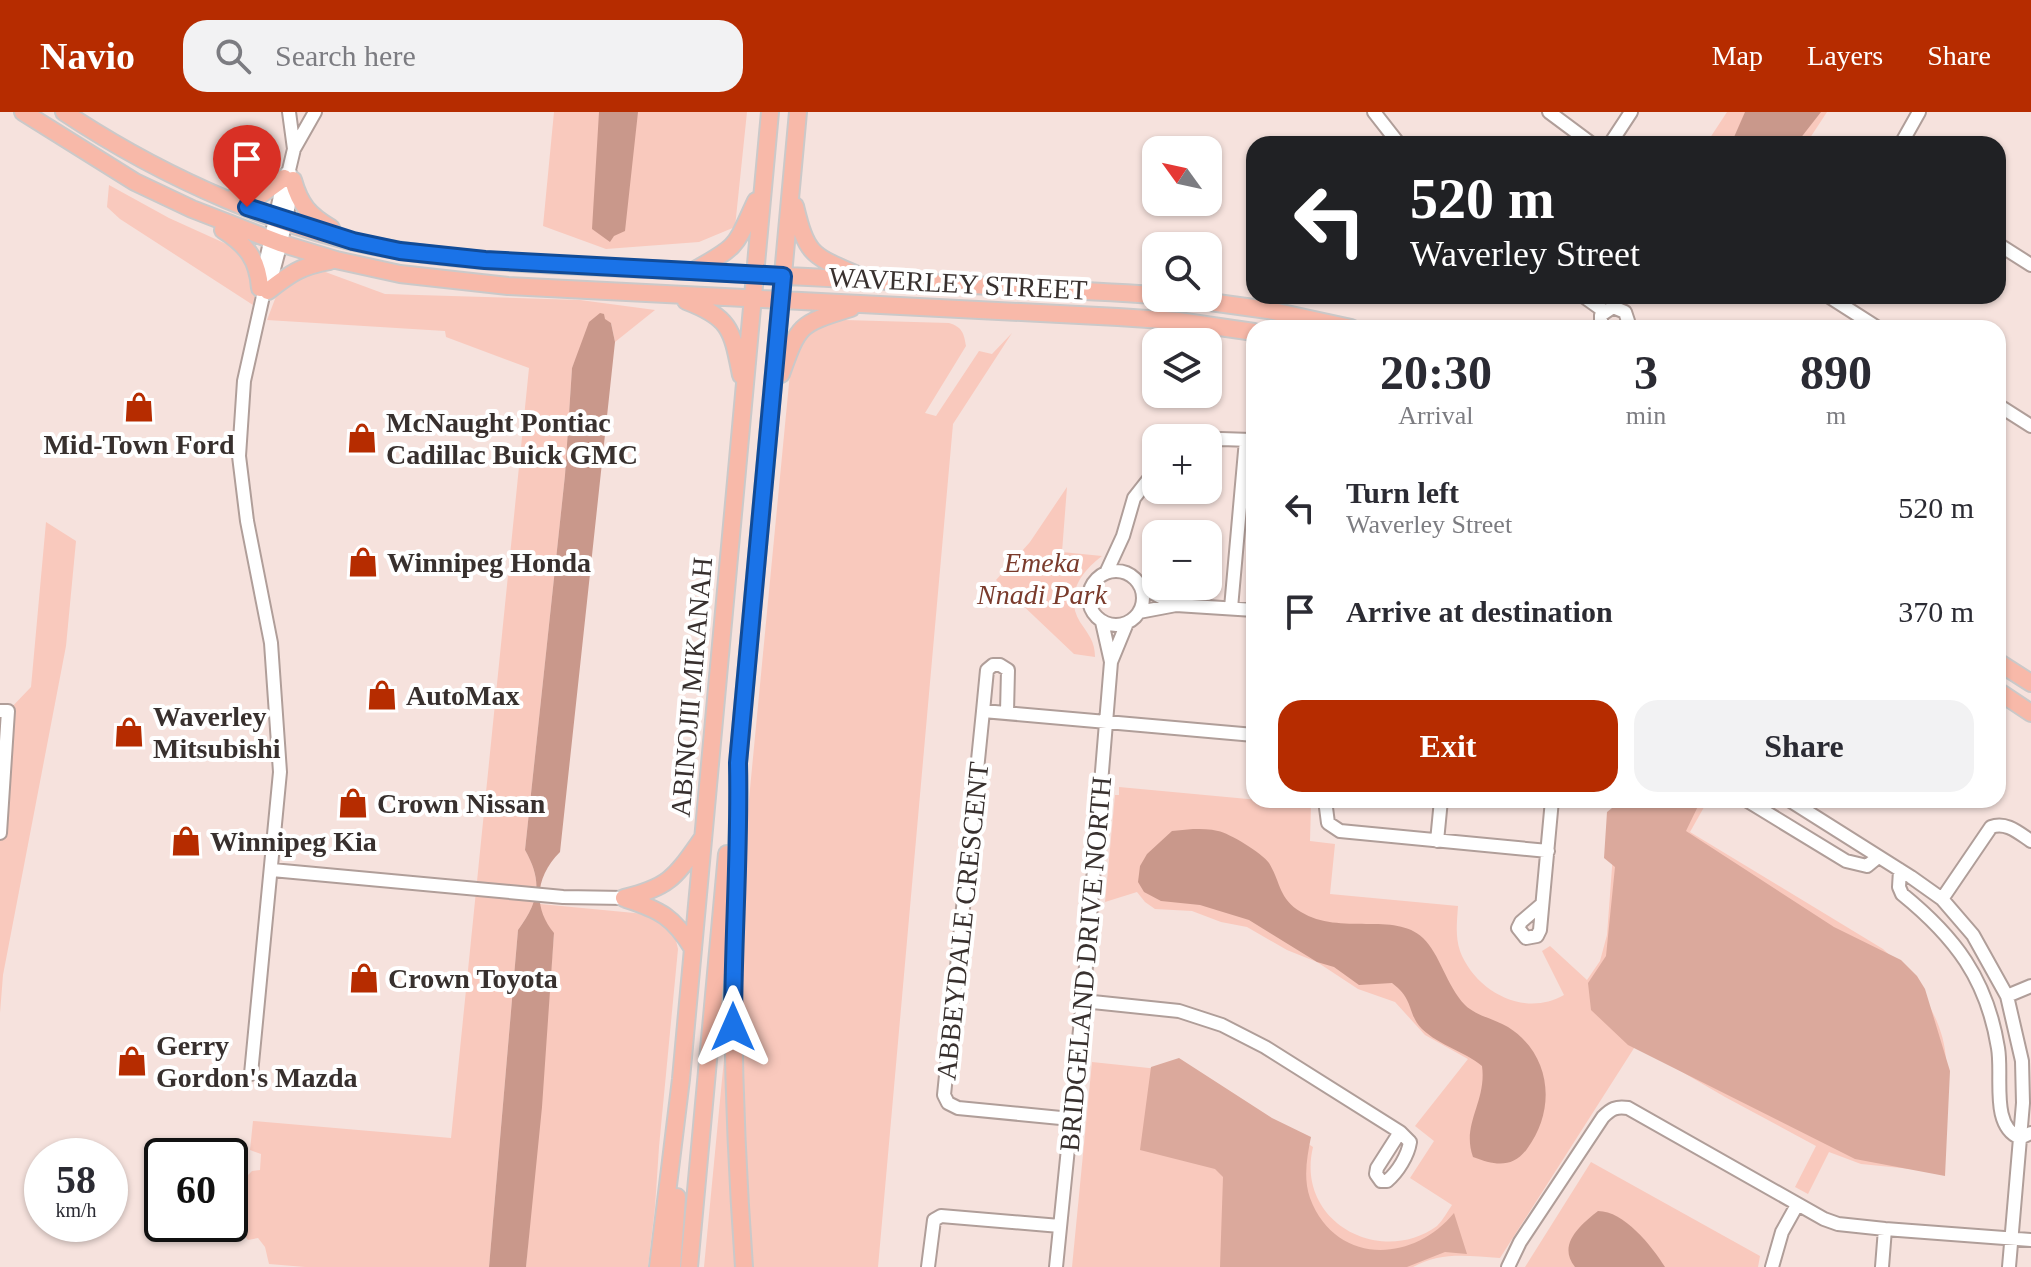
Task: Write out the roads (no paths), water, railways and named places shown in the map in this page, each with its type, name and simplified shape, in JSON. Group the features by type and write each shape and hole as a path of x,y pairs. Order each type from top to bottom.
{"main road":[{"name":"WAVERLEY STREET","path":"23,112 111,168 192,209 275,242 336,260 448,281 1153,319 1246,331"},
{"name":"WAVERLEY STREET","path":"64,112 116,145 227,199 353,241 400,251 477,260 1142,294"},
{"name":"ABINOJII MIKANAH","path":"658,1267 693,949 770,112"},
{"name":"ABINOJII MIKANAH","path":"744,1267 733,1052 738,763 798,112"},
{"path":"227,199 259,196 289,176 306,211 353,241"},
{"path":"693,271 721,256 738,241 764,185"},
{"path":"791,189 800,227 811,250 826,262 867,280"},
{"path":"192,209 238,239 251,253 264,292 294,270 336,260"},
{"path":"672,294 712,312 726,326 734,343 744,393"},
{"path":"772,398 789,346 803,327 823,316 866,304"},
{"path":"1222,304 1317,320"},
{"path":"2006,667 2031,683"},
{"path":"2006,696 2031,713"},
{"path":"689,1267 738,763"},
{"path":"624,898 665,885 703,838"},
{"path":"624,898 667,916 693,949"},
{"path":"672,1267 680,1159 677,1107"}],"street":[{"path":"251,1074 280,772 271,643 247,521 239,456 244,381 294,149 289,112"},
{"path":"294,149 315,112"},
{"path":"1374,112 1393,136"},
{"path":"1549,112 1581,136"},
{"path":"1615,136 1631,112"},
{"path":"1906,136 1919,112"},
{"path":"2006,249 2031,265"},
{"path":"1594,304 1604,311"},
{"path":"1840,304 1866,320"},
{"path":"1600,320 1604,311 1613,307 1621,309 1627,320"},
{"path":"2006,410 2031,426"},
{"path":"1222,441 1246,440"},
{"path":"1231,608 1246,475"},
{"path":"1106,573 1123,536 1134,498 1142,488"},
{"path":"1123,536 1123,558 1129,574 1141,587 1176,605"},
{"path":"1129,574 1118,571 1106,573 1094,582 1088,596 1092,611 1102,622 1119,626 1139,612 1176,605 1246,609"},
{"path":"1139,612 1143,596 1141,587"},
{"name":"BRIDGELAND DRIVE NORTH","path":"1056,1267 1107,722 1111,662 1102,622"},
{"name":"BRIDGELAND DRIVE NORTH","path":"1111,662 1127,623"},
{"name":"ABBEYDALE CRESCENT","path":"1007,712 1008,670 993,665 987,670 944,1095 948,1103 958,1108 1071,1119"},
{"path":"0,711 8,711 0,833"},
{"path":"983,711 1246,734"},
{"path":"1326,808 1328,823 1340,831 1548,851"},
{"path":"1437,841 1440,808"},
{"path":"1542,904 1551,808"},
{"path":"1759,808 1846,861 1867,866 1878,857"},
{"path":"1801,808 1942,899 1973,935 2007,996 2026,1066 2023,1103 2026,1135 2009,1267"},
{"path":"1942,899 1991,827 1999,824 2008,827 2031,841"},
{"path":"272,870 563,897 624,898"},
{"path":"1900,870 1899,887 1902,894 1947,934 1981,988 1995,1027 2001,1067 2000,1116 2003,1126 2011,1134 2026,1135"},
{"path":"2007,996 2031,986"},
{"path":"1083,1001 1179,1011 1222,1025 1265,1047 1400,1132"},
{"path":"1508,1267 1520,1242 1603,1117 1613,1108 1620,1107 1628,1108 1797,1205 1838,1224 2031,1240"},
{"path":"1772,1267 1782,1232 1797,1205"},
{"path":"928,1267 934,1220 941,1216 1060,1226"},
{"path":"1882,1267 1885,1229"}],"place":[{"name":"Mid-Town Ford","path":"139,407"},
{"name":"McNaught Pontiac Cadillac Buick GMC","path":"362,438"},
{"name":"Winnipeg Honda","path":"363,562"},
{"name":"AutoMax","path":"382,695"},
{"name":"Waverley Mitsubishi","path":"129,732"},
{"name":"Crown Nissan","path":"353,803"},
{"name":"Winnipeg Kia","path":"186,841"},
{"name":"Crown Toyota","path":"364,978"},
{"name":"Gerry Gordon's Mazda","path":"132,1061"}],"park label":[{"name":"Emeka Nnadi Park","path":"1042,578"}]}
